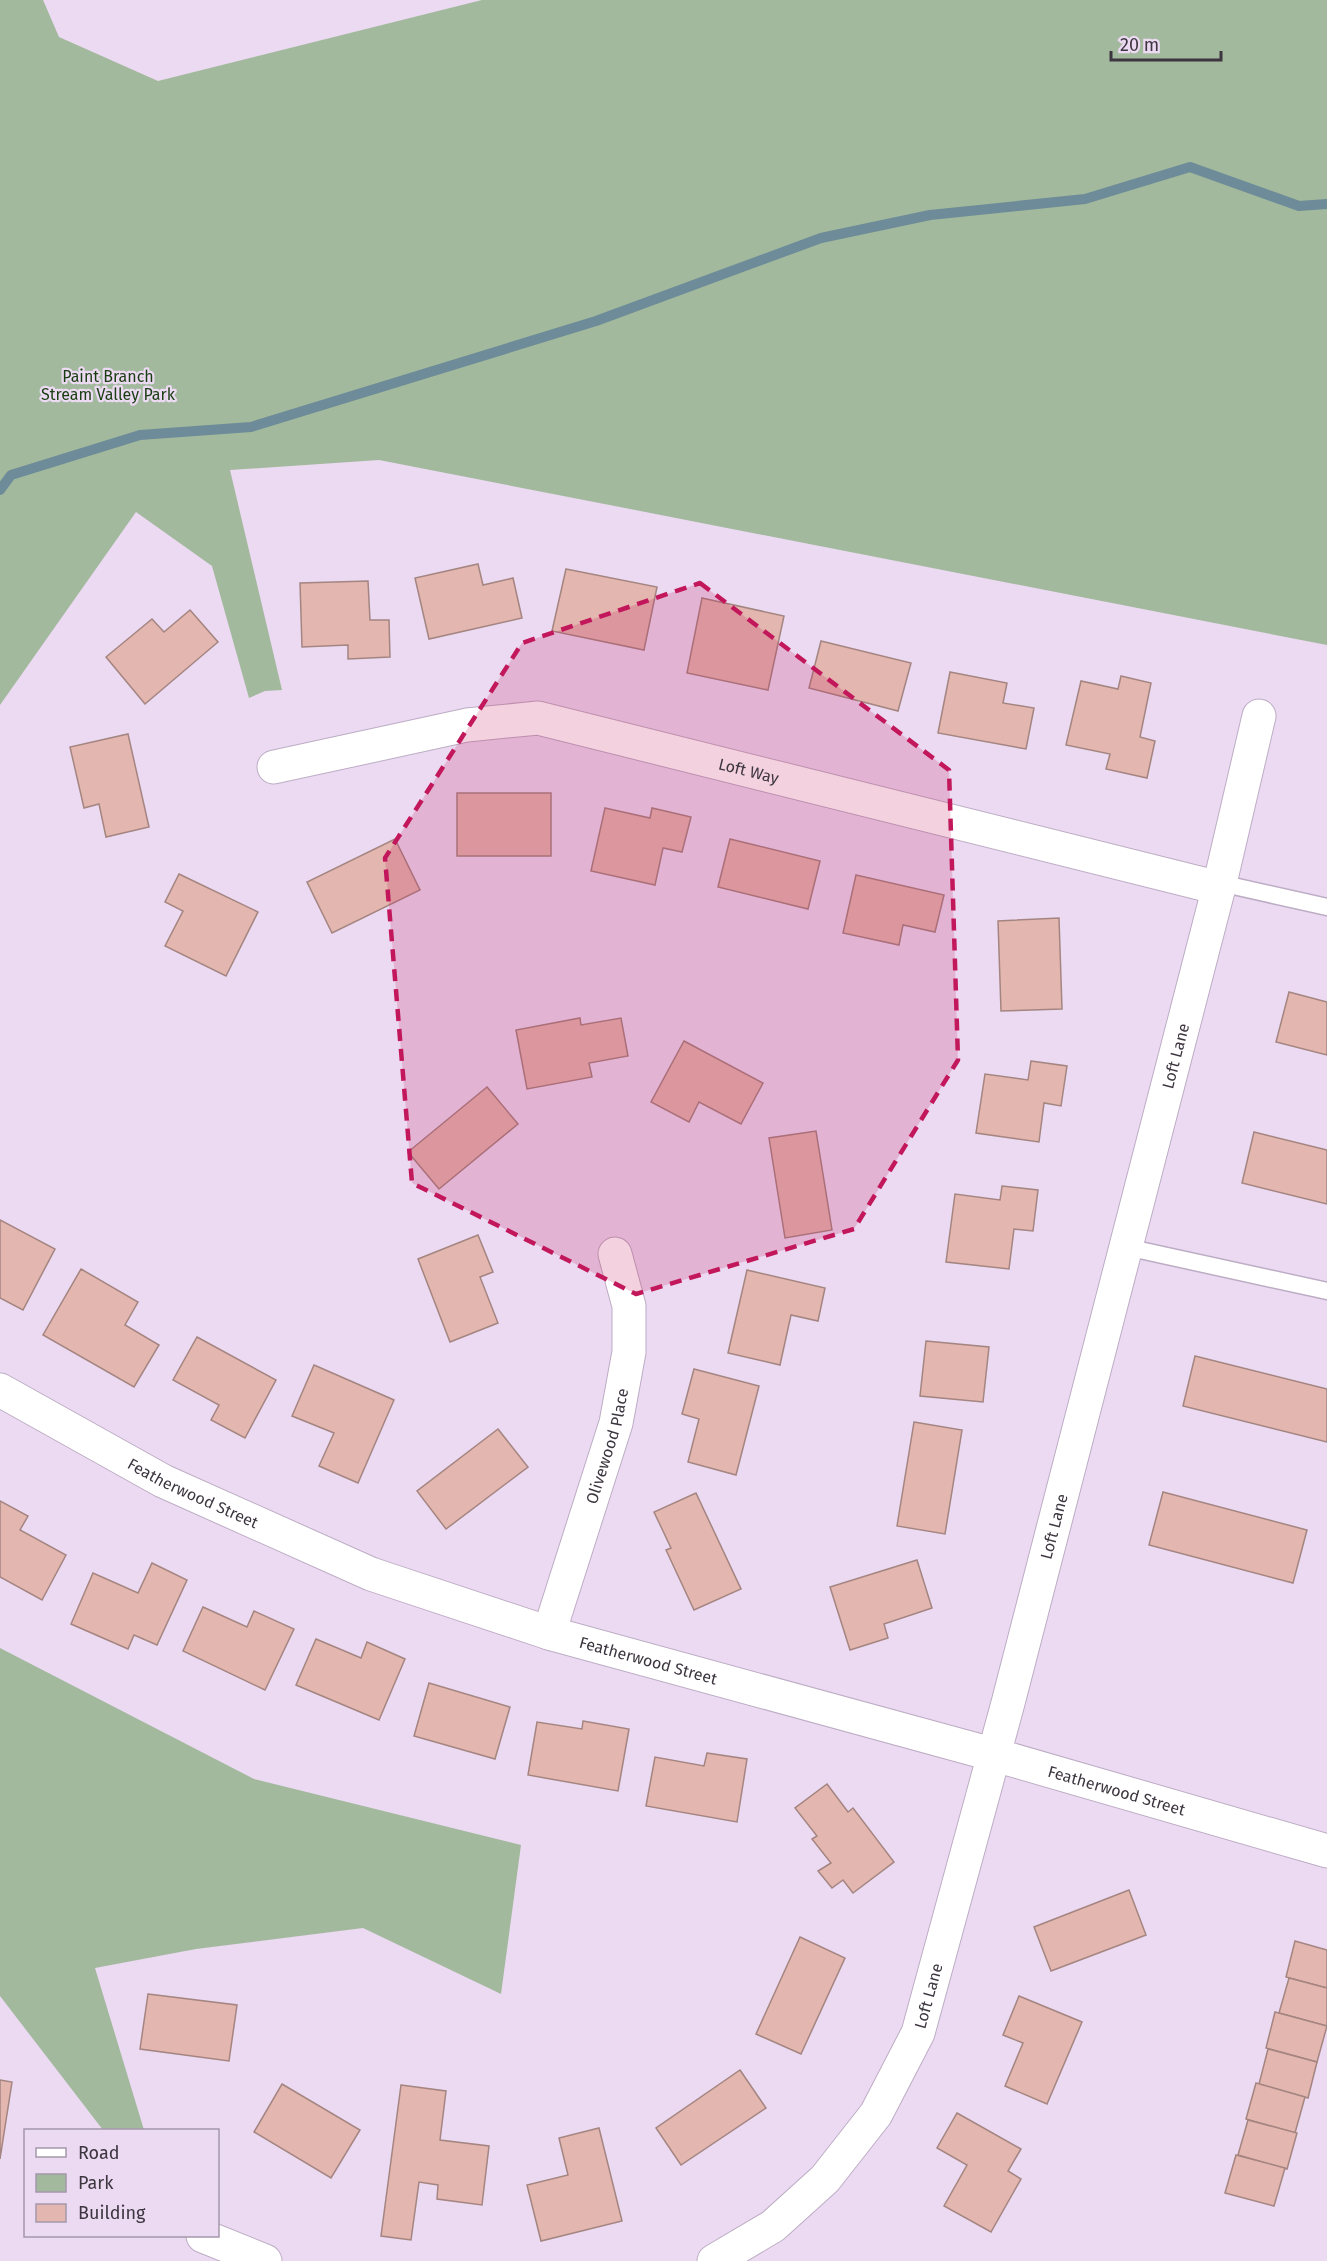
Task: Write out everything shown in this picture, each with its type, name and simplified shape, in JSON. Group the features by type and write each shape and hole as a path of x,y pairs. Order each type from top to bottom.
{"street":[{"name":"Loft Lane","path":"714,2261 773,2226 825,2179 876,2114 918,2033 995,1755 1219,886 1259,716"},
{"name":"Loft Way","path":"274,767 467,725 538,718 1219,886"},
{"name":"Olivewood Place","path":"549,1633 616,1423 629,1352 628,1306 615,1254"},
{"name":"Featherwood Street","path":"0,1390 163,1481 371,1574 549,1633 995,1755 1327,1851"},
{"path":"208,2237 264,2261"}],"lane":[{"path":"1219,886 1327,907"},
{"path":"1126,1247 1327,1292"}],"highlighted area":[{"path":"700,583 949,770 958,1060 854,1229 636,1294 412,1183 385,858 522,643"}],"green space":[{"name":"Paint Branch Stream Valley Park","path":"0,0 43,0 59,37 158,81 482,0 1327,0 1327,645 379,460 230,470 282,690 265,691 249,698 212,566 136,512 0,705"},
{"path":"0,1648 254,1779 521,1845 501,1994 363,1928 196,1949 95,1968 144,2129 102,2129 0,1996"}],"building":[{"path":"478,564 483,585 513,578 522,618 429,639 415,578"},
{"path":"566,569 657,587 644,650 552,631"},
{"path":"368,581 370,620 389,620 390,657 348,659 348,645 302,647 300,583"},
{"path":"702,598 784,616 768,690 687,673"},
{"path":"190,610 218,642 145,704 106,657 152,619 164,632"},
{"path":"821,641 911,663 898,711 809,688"},
{"path":"950,672 1007,683 1003,703 1034,708 1026,749 938,733"},
{"path":"1121,676 1151,683 1140,737 1155,741 1147,778 1106,769 1110,754 1066,745 1081,681 1118,689"},
{"path":"128,734 149,827 106,837 99,804 84,808 70,747"},
{"path":"457,793 551,793 551,856 457,856"},
{"path":"605,808 650,818 652,808 691,817 682,852 663,848 655,885 591,871"},
{"path":"395,839 420,890 332,933 307,882"},
{"path":"730,839 820,861 808,909 718,887"},
{"path":"179,874 258,912 226,976 165,946 183,911 165,902"},
{"path":"856,875 944,895 935,932 903,925 899,945 843,933"},
{"path":"1059,918 1062,1009 1001,1011 998,921"},
{"path":"1289,992 1327,1002 1327,1055 1276,1042"},
{"path":"580,1018 581,1025 621,1018 628,1056 589,1063 592,1077 527,1089 516,1030"},
{"path":"684,1041 763,1083 741,1124 699,1102 689,1122 651,1102"},
{"path":"1031,1061 1067,1066 1061,1106 1044,1103 1039,1142 976,1133 985,1074 1028,1080"},
{"path":"487,1087 518,1124 439,1189 408,1152"},
{"path":"816,1131 832,1230 785,1238 769,1138"},
{"path":"1254,1132 1327,1150 1327,1204 1242,1183"},
{"path":"1002,1186 1038,1190 1033,1231 1014,1229 1009,1269 946,1262 955,1194 1000,1200"},
{"path":"0,1220 55,1249 23,1310 0,1298"},
{"path":"478,1235 493,1272 480,1277 498,1323 450,1342 418,1259"},
{"path":"81,1269 138,1302 125,1325 159,1345 134,1387 43,1335"},
{"path":"747,1270 825,1288 818,1321 791,1315 780,1365 728,1353"},
{"path":"197,1337 276,1380 245,1438 211,1420 219,1405 173,1380"},
{"path":"926,1341 989,1347 983,1402 920,1396"},
{"path":"1195,1356 1327,1389 1327,1442 1183,1406"},
{"path":"314,1365 394,1400 358,1483 319,1466 334,1433 292,1416"},
{"path":"694,1369 759,1386 736,1475 688,1462 699,1419 682,1414"},
{"path":"914,1422 962,1430 945,1534 897,1526"},
{"path":"498,1429 528,1467 446,1529 417,1491"},
{"path":"1163,1492 1307,1530 1293,1583 1149,1545"},
{"path":"696,1493 741,1589 694,1610 666,1550 671,1548 654,1512"},
{"path":"0,1501 28,1516 20,1530 66,1555 42,1600 0,1577"},
{"path":"917,1560 932,1608 884,1624 888,1638 850,1650 830,1587"},
{"path":"152,1563 187,1580 157,1645 134,1635 128,1649 71,1624 93,1573 138,1593"},
{"path":"203,1607 247,1627 254,1611 294,1629 265,1690 183,1651"},
{"path":"316,1639 361,1658 367,1642 405,1659 379,1720 296,1685"},
{"path":"429,1683 510,1707 495,1759 414,1736"},
{"path":"583,1721 629,1729 618,1791 528,1775 537,1722 582,1729"},
{"path":"707,1753 747,1759 737,1822 646,1806 655,1757 704,1766"},
{"path":"827,1784 848,1812 853,1808 894,1862 853,1893 843,1880 832,1888 818,1871 831,1863 812,1839 817,1836 795,1808"},
{"path":"1129,1890 1146,1935 1051,1971 1034,1927"},
{"path":"800,1937 845,1958 801,2054 756,2034"},
{"path":"1295,1941 1327,1950 1327,1988 1286,1977"},
{"path":"1289,1978 1327,1988 1327,2026 1279,2013"},
{"path":"148,1994 237,2005 229,2061 140,2049"},
{"path":"1019,1996 1082,2022 1047,2104 1005,2086 1023,2043 1003,2035"},
{"path":"1275,2012 1327,2026 1317,2062 1266,2048"},
{"path":"1268,2049 1317,2062 1308,2098 1259,2084"},
{"path":"740,2070 766,2108 681,2165 656,2128"},
{"path":"0,2080 12,2082 0,2159"},
{"path":"1256,2083 1305,2097 1295,2133 1246,2119"},
{"path":"282,2084 360,2130 331,2178 254,2132"},
{"path":"401,2085 446,2091 440,2140 489,2146 482,2205 437,2199 438,2185 419,2182 411,2240 381,2236"},
{"path":"957,2113 1021,2149 1008,2171 1021,2179 991,2232 944,2206 967,2165 937,2148"},
{"path":"1248,2120 1297,2133 1287,2169 1238,2155"},
{"path":"599,2128 622,2221 541,2241 527,2185 568,2175 559,2138"},
{"path":"1236,2155 1285,2168 1274,2206 1225,2193"}],"waterway":[{"path":"0,490 11,475 140,435 251,427 596,321 821,238 930,215 1085,199 1190,167 1299,206 1327,204"}]}
